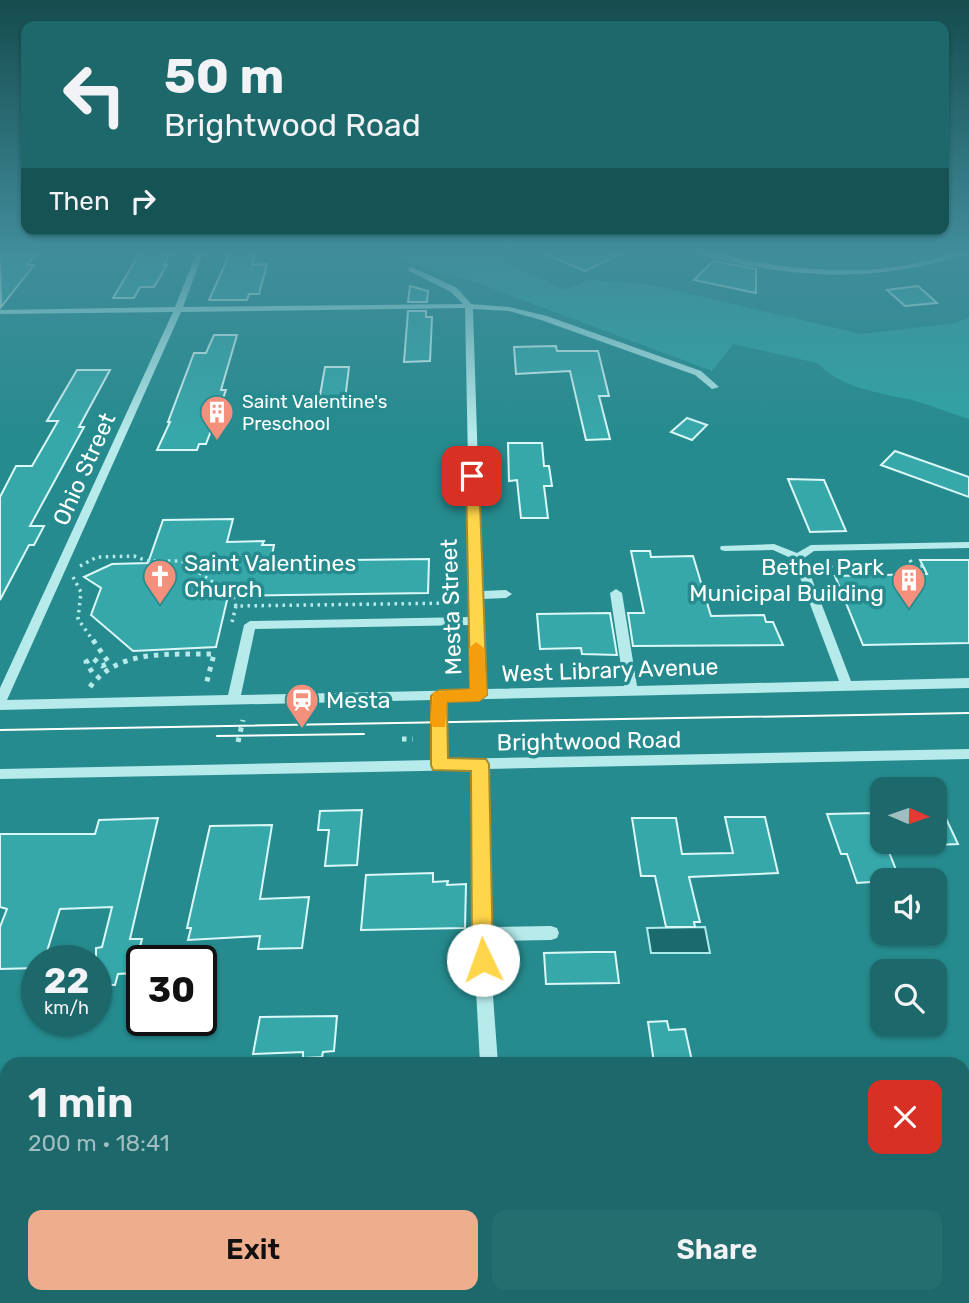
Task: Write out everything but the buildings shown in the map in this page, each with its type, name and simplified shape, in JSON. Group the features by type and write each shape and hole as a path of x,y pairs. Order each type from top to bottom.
{"street":[{"name":"Ohio Street","path":"0,704 177,312"},
{"name":"Mesta Street","path":"469,312 479,695"},
{"path":"521,312 544,317 698,373 715,387"},
{"path":"798,557 811,548 969,545"},
{"path":"725,548 774,547 798,557 846,684"},
{"path":"615,593 631,691"},
{"path":"475,595 506,594"},
{"path":"233,701 250,625 475,621"},
{"name":"West Library Avenue","path":"0,704 969,683"},
{"path":"439,696 439,765"},
{"name":"Brightwood Road","path":"0,774 969,754"},
{"path":"480,764 481,934 489,1057"},
{"path":"481,934 551,933"}],"path":[{"path":"95,677 86,663 93,658 102,666 109,663 78,619 81,592 69,571 97,557 134,556 147,561 182,561 233,596 236,606 233,617"},
{"path":"236,606 457,603"},
{"path":"86,694 95,677 128,658 214,654 204,692"},
{"path":"238,742 243,720"},
{"path":"402,739 413,739"}],"green space":[{"path":"554,312 766,312 861,334 956,323 969,317 969,419 919,402 849,384 817,363 733,344 712,371"}],"water":[{"path":"705,927 710,953 651,953 647,928"}],"tram line":[{"path":"0,730 969,713"},
{"path":"217,736 364,734"}],"slow traffic":[{"path":"439,722 439,696 479,695 476,648"}],"place":[{"name":"Saint Valentine's Preschool","path":"217,442"},
{"name":"Saint Valentines Church","path":"160,606"},
{"name":"Bethel Park Municipal Building","path":"909,610"},
{"name":"Mesta","path":"302,730"}],"route":[{"path":"472,476 479,695 439,696 439,765 480,764 483,960"}]}
